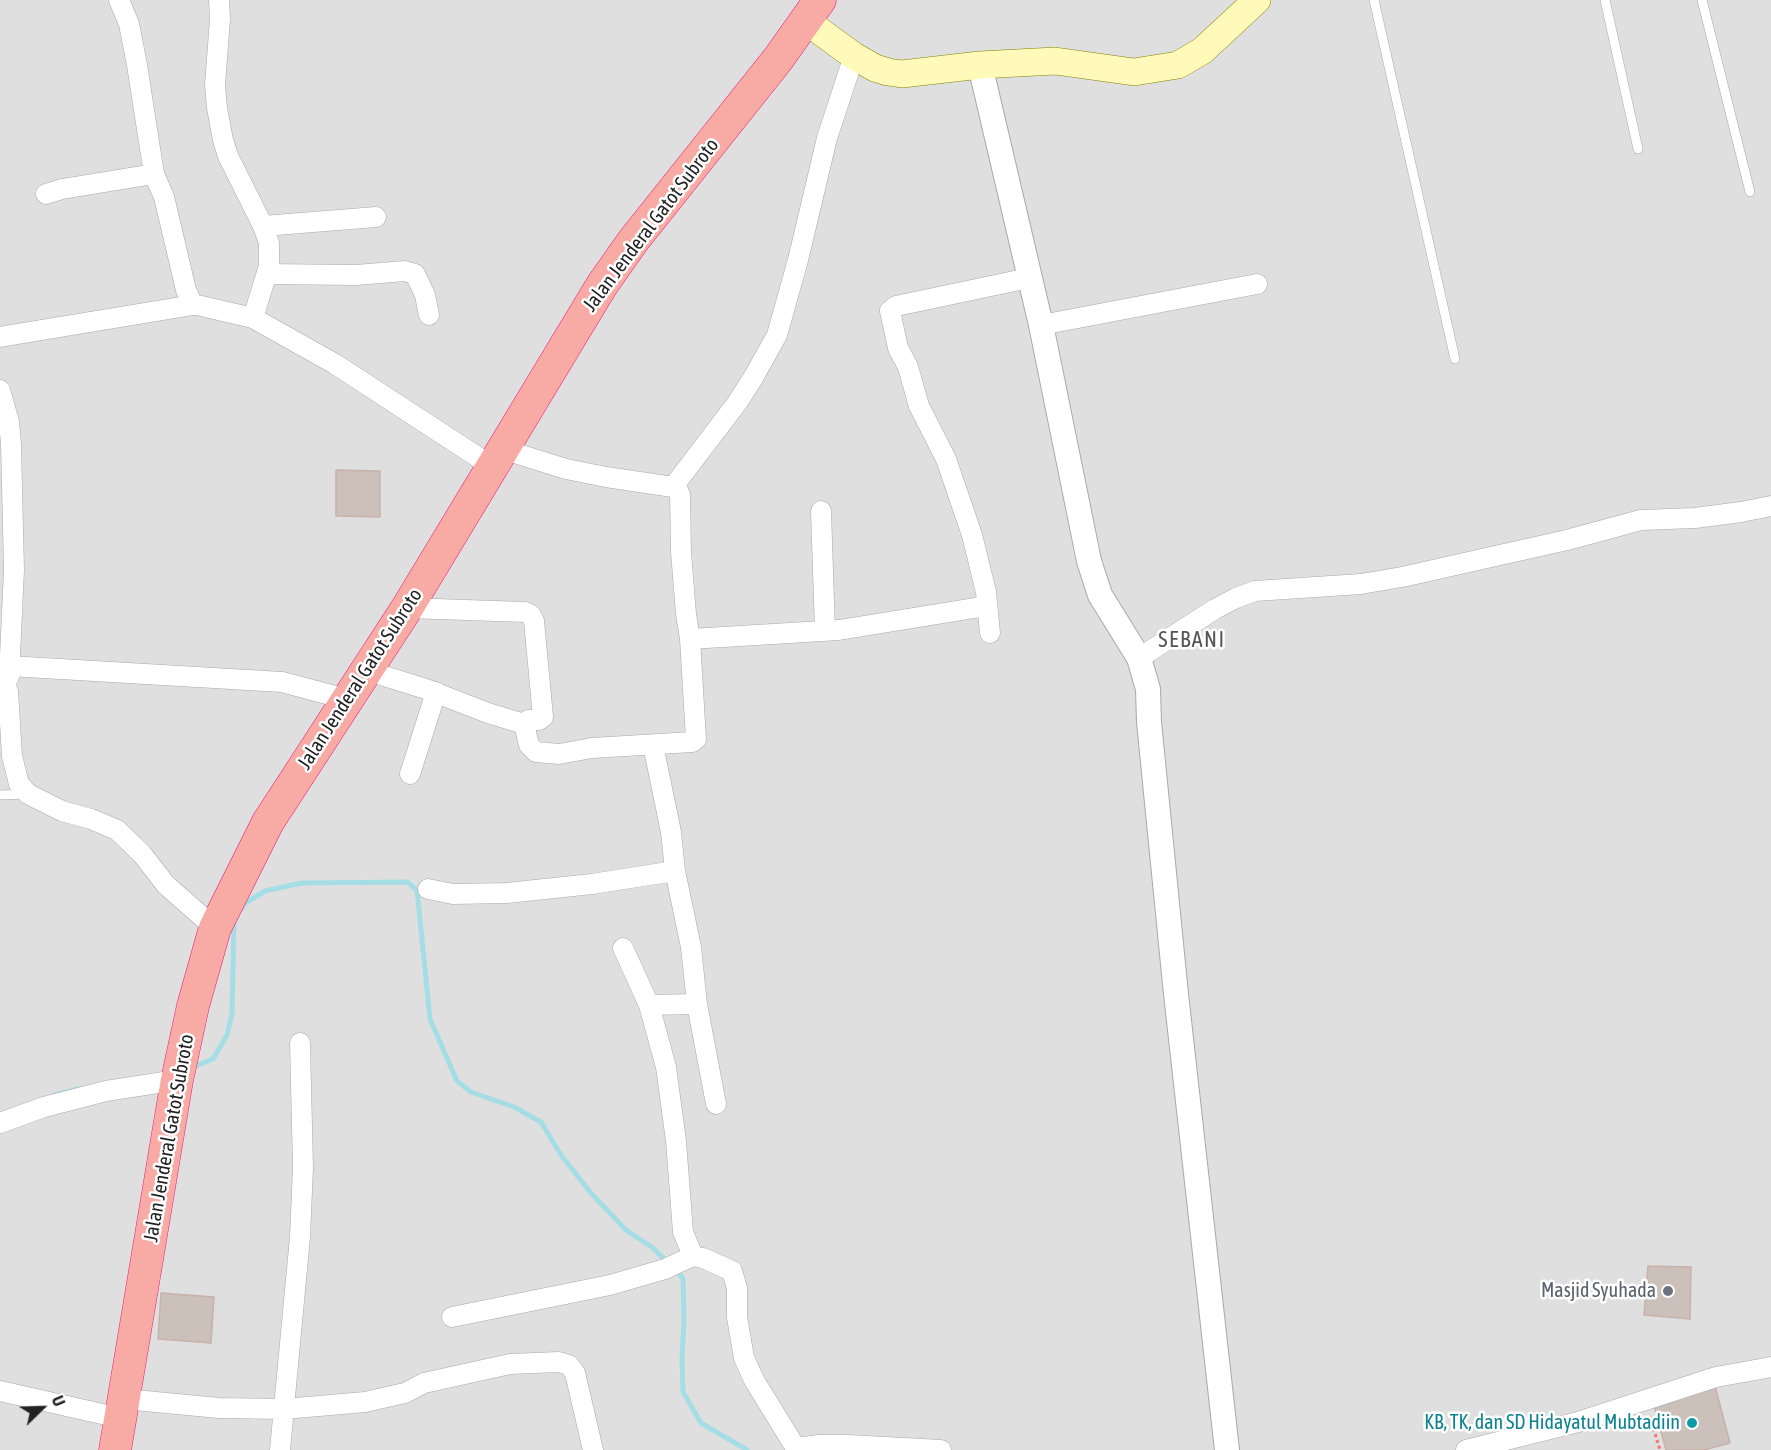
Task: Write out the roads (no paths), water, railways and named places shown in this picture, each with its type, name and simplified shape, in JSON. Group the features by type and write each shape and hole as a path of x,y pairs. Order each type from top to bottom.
{"highway":[{"name":"Jalan Jenderal Gatot Subroto","path":"114,1450 179,1073 192,1006 215,928 268,822 407,608 602,285 633,241 778,59 813,10"}],"main road":[{"path":"813,10 854,56 875,68 902,74 980,65 1055,61 1134,72 1178,65 1202,51 1257,0"}],"street":[{"path":"119,0 129,24 154,174 164,197 186,290 193,306"},
{"path":"219,0 220,19 215,86 223,140 228,156 263,226 268,243 269,266 254,318"},
{"path":"673,486 736,403 777,335 798,260 826,138 854,56"},
{"path":"980,65 1041,325 1089,561 1100,595 1139,658 1148,689 1149,722 1178,1017 1227,1450"},
{"path":"46,194 62,189 154,174"},
{"path":"263,226 376,217"},
{"path":"267,274 345,276 405,271 415,274 425,295 429,315"},
{"path":"990,633 986,592 972,536 945,459 918,406 908,367 898,348 890,311 896,306 1029,278"},
{"path":"1041,325 1257,284"},
{"path":"0,337 197,305 254,318 498,458 673,486 678,489 696,738 692,742 626,745 544,754 536,752 529,745 524,724"},
{"path":"0,390 9,422 5,437 14,570 5,633 9,666 4,691 12,756 20,784 28,794 62,811 91,819 117,831 142,854 166,885 215,928"},
{"path":"1139,658 1215,609 1255,591 1361,584 1545,545 1641,520 1695,518 1771,506"},
{"path":"821,511 825,631"},
{"path":"690,639 825,631 901,622 987,606"},
{"path":"407,608 525,612 531,615 534,621 543,717 539,720 528,720 524,724"},
{"path":"9,666 282,682 346,699"},
{"path":"365,670 436,692 488,713 524,724"},
{"path":"410,774 436,692"},
{"path":"653,745 671,832 675,871 691,947 697,1004 716,1104"},
{"path":"428,889 453,894 507,893 592,884 675,871"},
{"path":"623,948 649,1005 666,1066 676,1141 683,1232 688,1258"},
{"path":"649,1005 697,1004"},
{"path":"280,1450 303,1168 300,1043"},
{"path":"0,1123 44,1107 179,1073"},
{"path":"452,1317 610,1285 665,1269 688,1258 703,1258 732,1271 736,1281 737,1317 744,1358 754,1380 796,1449 819,1444 838,1444 941,1450"},
{"path":"0,1391 122,1408 284,1410 365,1402 405,1393 424,1383 510,1364 559,1362 569,1365 575,1373 593,1450"},
{"path":"1466,1450 1568,1424 1716,1377 1771,1366"}],"lane":[{"path":"1374,0 1455,359"},
{"path":"1605,0 1638,149"},
{"path":"1702,0 1750,192"},
{"path":"0,795 28,794"}],"waterway":[{"path":"241,910 244,904 265,891 302,883 407,882 417,890 430,1019 457,1081 471,1092 514,1107 541,1122 561,1155 590,1192 626,1230 653,1248 667,1262"},
{"path":"190,1068 213,1059 227,1035 232,1014 234,921 236,918"},
{"path":"55,1095 78,1089"},
{"path":"674,1269 683,1278 683,1392 701,1423 747,1450"}],"place":[{"name":"Masjid Syuhada","path":"1668,1291"},
{"name":"KB, TK, dan SD Hidayatul Mubtadiin","path":"1692,1423"}],"district":[{"name":"SEBANI","path":"1192,640"}]}
